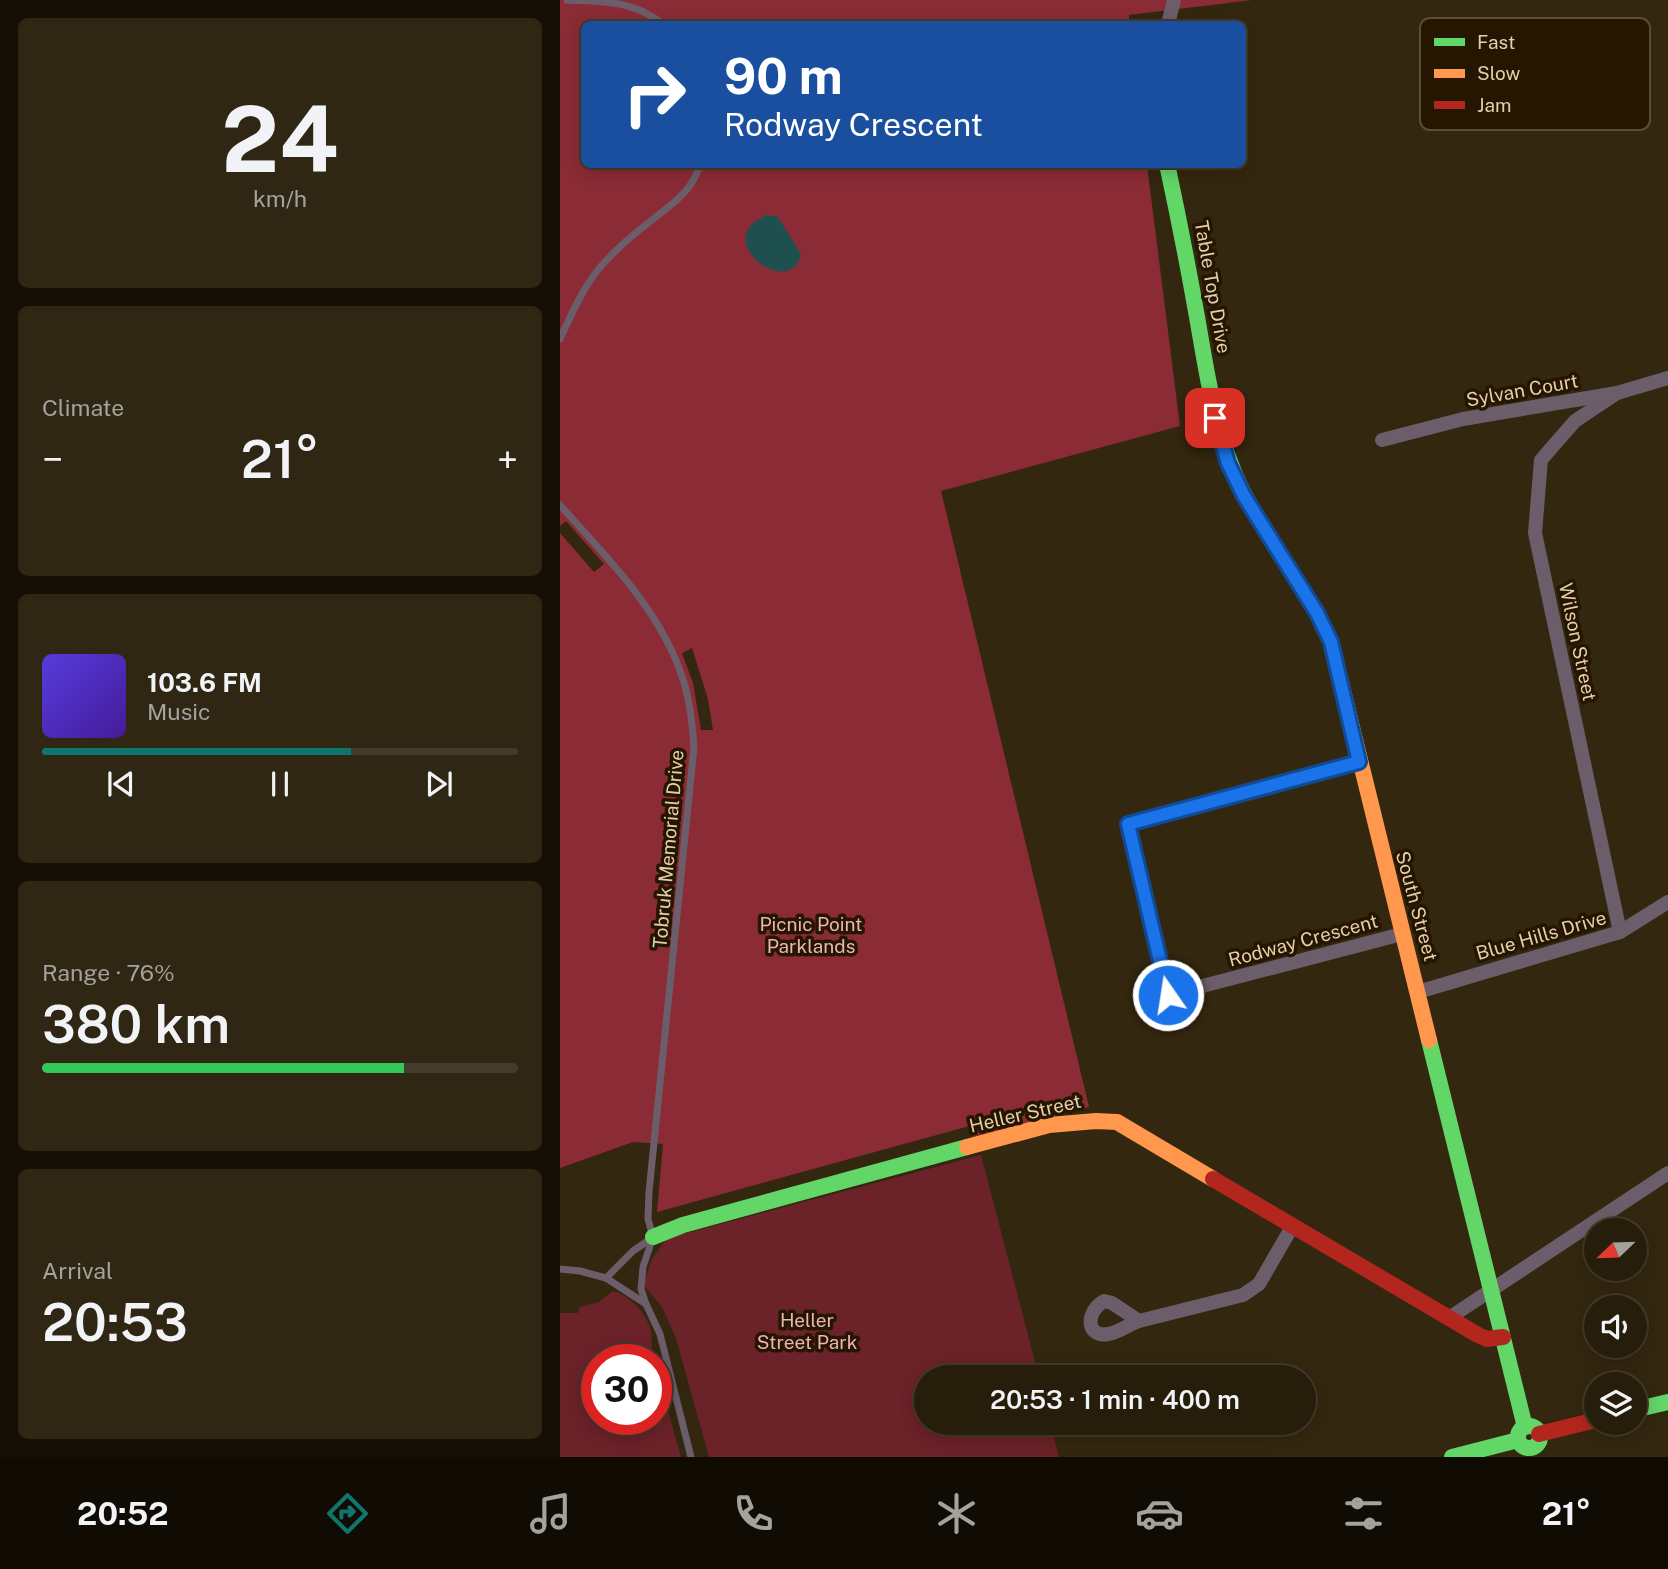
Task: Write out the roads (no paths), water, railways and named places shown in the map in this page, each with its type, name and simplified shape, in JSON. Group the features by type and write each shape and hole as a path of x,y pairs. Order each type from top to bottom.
{"street":[{"path":"1169,21 1174,0"},
{"name":"Table Top Drive","path":"1168,168 1182,231 1215,418"},
{"name":"Sylvan Court","path":"1382,440 1463,419 1617,393 1668,378"},
{"name":"Wilson Street","path":"1617,393 1575,421 1541,460 1535,533 1620,932"},
{"name":"South Street","path":"1215,418 1228,463 1244,496 1317,613 1331,642 1529,1441"},
{"name":"Rodway Crescent","path":"1359,762 1128,824 1168,995 1402,934"},
{"name":"Blue Hills Drive","path":"1418,992 1620,932 1668,902"},
{"name":"Heller Street","path":"653,1237 683,1225 975,1144 1071,1120 1094,1119 1117,1122 1487,1339 1503,1337"},
{"path":"1449,1318 1668,1173"},
{"path":"1139,1321 1243,1295 1259,1284 1292,1227"},
{"path":"1647,1407 1668,1402"},
{"path":"1452,1457 1529,1441 1584,1424"}],"lane":[{"path":"567,0 626,3 648,11 660,21"},
{"path":"560,339 587,284 604,263 649,222 683,196 696,178 699,168"},
{"name":"Tobruk Memorial Drive","path":"560,505 629,584 656,621 680,670 691,712 694,747 692,782 649,1192 648,1219 653,1237"},
{"path":"653,1237 643,1267 641,1289 660,1334 691,1457"},
{"name":"Heller Street","path":"606,1278 633,1251 653,1237"},
{"path":"560,1269 606,1278 646,1304"}],"water":[{"path":"767,215 778,217 801,254 794,267 783,272 758,262 749,251 746,238 751,226"}],"park label":[{"name":"Picnic Point Parklands","path":"811,935"},
{"name":"Heller Street Park","path":"807,1331"}]}
